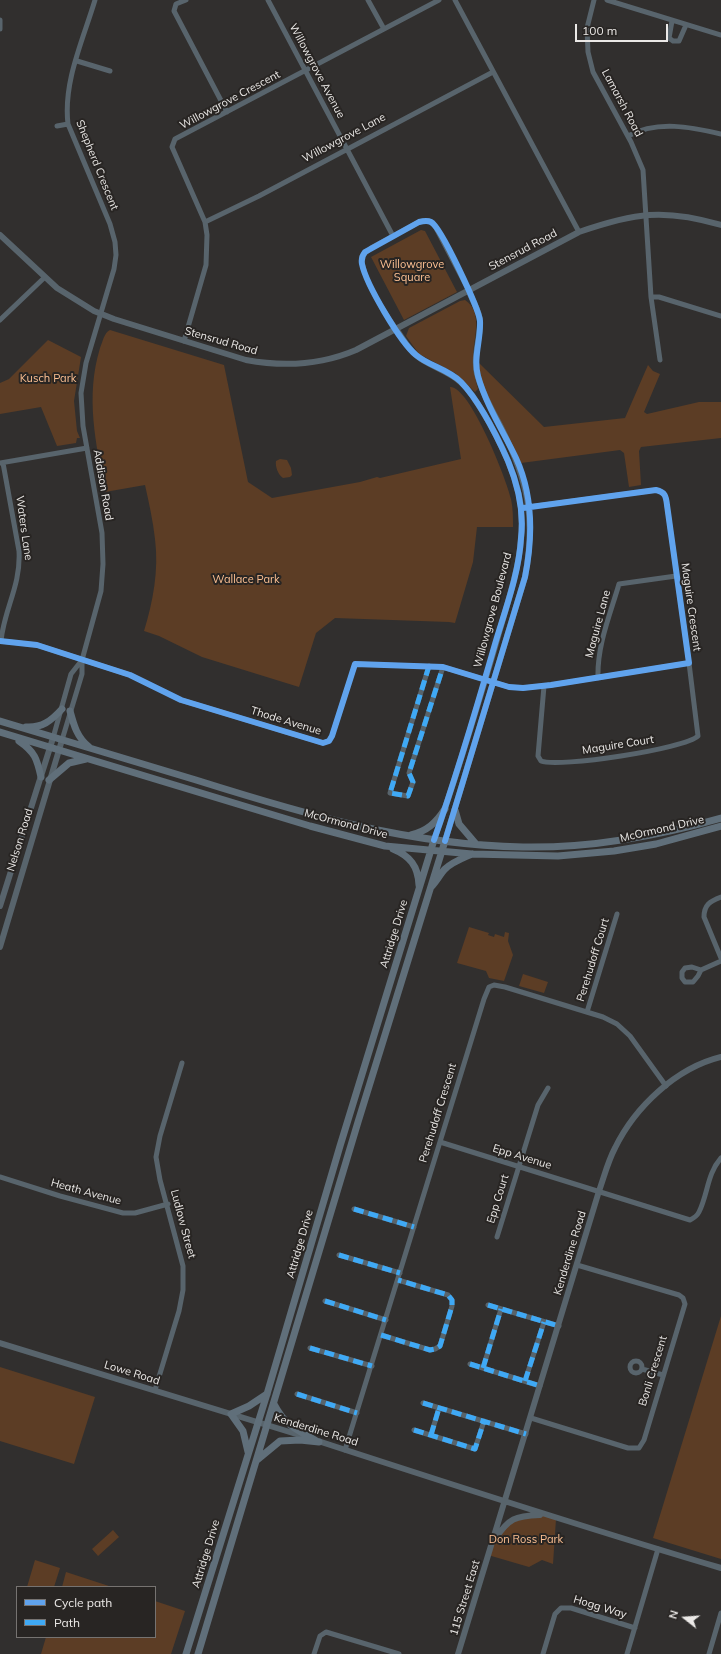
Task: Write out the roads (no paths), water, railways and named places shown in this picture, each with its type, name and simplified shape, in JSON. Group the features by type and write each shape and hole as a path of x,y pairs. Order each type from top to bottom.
{"main road":[{"path":"18,727 40,726 54,717 62,709"},
{"path":"70,711 78,735 91,748"},
{"name":"McOrmond Drive","path":"0,721 291,810 348,825 434,840 522,847 558,846 653,834 721,818"},
{"name":"McOrmond Drive","path":"0,732 310,826 386,846 442,850 472,854 558,856 614,851 656,844 721,826"},
{"path":"14,737 31,749 38,762 41,777"},
{"path":"49,780 69,763 89,759"},
{"path":"226,800 245,796"},
{"path":"407,836 420,832 432,825 445,809"},
{"path":"455,810 459,824 476,844"},
{"name":"Attridge Drive","path":"186,1654 267,1394 342,1140 434,840"},
{"name":"Attridge Drive","path":"198,1654 358,1122 445,841"},
{"path":"386,846 407,856 414,864 418,878 419,891"},
{"path":"431,887 438,881 445,869 472,854"},
{"path":"248,1454 243,1431 231,1414 249,1406 267,1394"},
{"path":"274,1404 281,1418 290,1427 319,1442"},
{"path":"257,1460 280,1441 300,1440 319,1442"}],"street":[{"name":"Shepherd Crescent","path":"95,0 76,61 67,98 68,124 110,224 115,242 114,269 101,315"},
{"path":"186,0 176,4 174,11 227,112"},
{"name":"Willowgrove Avenue","path":"268,0 348,148 393,236"},
{"path":"368,0 384,29"},
{"name":"Willowgrove Crescent","path":"184,340 206,265 208,249 205,222 172,147 175,140 439,0"},
{"path":"454,0 579,232"},
{"name":"Lamarsh Road","path":"594,0 587,28 587,45 593,72 628,136 643,170 651,297 660,360"},
{"path":"607,0 721,35"},
{"path":"0,20 0,29"},
{"path":"672,21 669,38 673,41 679,41 682,37 686,24"},
{"path":"76,61 110,71"},
{"name":"Willowgrove Lane","path":"205,222 493,72"},
{"path":"57,126 68,124"},
{"path":"628,136 637,131 651,128 686,126 721,134"},
{"name":"Stensrud Road","path":"0,235 44,277 76,301 101,315 256,362 302,364 337,358 469,291 579,232 614,220 646,215 682,216 721,225"},
{"path":"396,329 371,286 362,261 365,252 419,222 426,220 432,222 440,232 469,291"},
{"path":"0,320 44,277"},
{"name":"Willowgrove Boulevard","path":"445,841 525,577 530,544 529,508 517,460 485,398 477,373 476,347 480,321 469,291"},
{"path":"651,297 659,297 721,316"},
{"name":"Addison Road","path":"62,740 82,674 82,660 99,603 103,564 102,533 81,407 82,380 101,315"},
{"name":"Willowgrove Boulevard","path":"396,329 415,355 452,375 471,394 508,462 515,480 521,508 521,538 518,560 485,680 434,840"},
{"path":"2,463 87,448"},
{"name":"Waters Lane","path":"0,641 18,580 20,565 19,551 2,463"},
{"name":"Maguire Crescent","path":"485,680 523,688 598,678 689,663 666,495 656,490 521,508"},
{"name":"Maguire Lane","path":"598,678 597,661 599,649 620,584 676,576"},
{"path":"0,641 37,646 82,660"},
{"name":"Addison Road","path":"53,738 71,674 82,660"},
{"name":"Thode Avenue","path":"82,660 130,675 182,700 323,743 329,741 332,736 355,664 443,667 485,680"},
{"name":"Maguire Court","path":"544,686 538,756 541,761 553,764 612,757 684,743 698,736 689,663"},
{"path":"429,666 390,793 408,796 413,782 409,773 443,667"},
{"name":"Nelson Road","path":"0,906 53,738"},
{"name":"Nelson Road","path":"0,947 62,740"},
{"path":"721,897 712,900 704,910 706,925 721,958"},
{"name":"Perehudoff Court","path":"587,1012 617,914"},
{"path":"701,970 721,961"},
{"name":"Perehudoff Crescent","path":"345,1450 484,998 489,987 498,986 587,1012 617,1024 630,1036 666,1086"},
{"name":"Kenderdine Road","path":"505,1502 599,1191 615,1147 642,1109 666,1086 687,1070 721,1057"},
{"name":"Ludlow Street","path":"155,1390 179,1311 183,1290 183,1266 168,1204 160,1180 156,1157 162,1128 182,1063"},
{"name":"Epp Court","path":"497,1237 538,1105 548,1088"},
{"name":"Epp Avenue","path":"440,1142 690,1220 699,1212 709,1179 721,1158"},
{"name":"Heath Avenue","path":"0,1177 73,1200 123,1213 135,1213 168,1204"},
{"path":"354,1209 414,1227"},
{"path":"339,1255 400,1273"},
{"name":"Bonli Crescent","path":"530,1418 628,1448 639,1448 644,1440 685,1304 683,1298 679,1295 577,1265"},
{"path":"381,1335 435,1350 440,1346 452,1300 448,1295 398,1280"},
{"path":"324,1301 386,1320"},
{"path":"488,1305 559,1326"},
{"path":"483,1368 501,1309"},
{"path":"525,1381 544,1322"},
{"name":"Lowe Road","path":"0,1342 258,1422"},
{"path":"310,1348 372,1366"},
{"path":"470,1364 540,1386"},
{"path":"642,1368 663,1375"},
{"path":"297,1394 357,1413"},
{"path":"423,1403 526,1434"},
{"path":"431,1435 439,1408"},
{"path":"414,1430 475,1449 484,1421"},
{"name":"Kenderdine Road","path":"258,1422 544,1515 721,1568"},
{"name":"115 Street East","path":"458,1654 505,1502"},
{"path":"490,1548 505,1524 519,1516 544,1515"},
{"path":"627,1654 658,1550"},
{"name":"Hogg Way","path":"543,1654 555,1614 561,1608 571,1608 635,1628"},
{"path":"708,1654 721,1613"},
{"path":"314,1654 320,1636 326,1632 399,1654"}],"park label":[{"name":"Willowgrove Square","path":"412,271"},
{"name":"Kusch Park","path":"48,379"},
{"name":"Wallace Park","path":"246,580"},
{"name":"Don Ross Park","path":"526,1540"}]}
